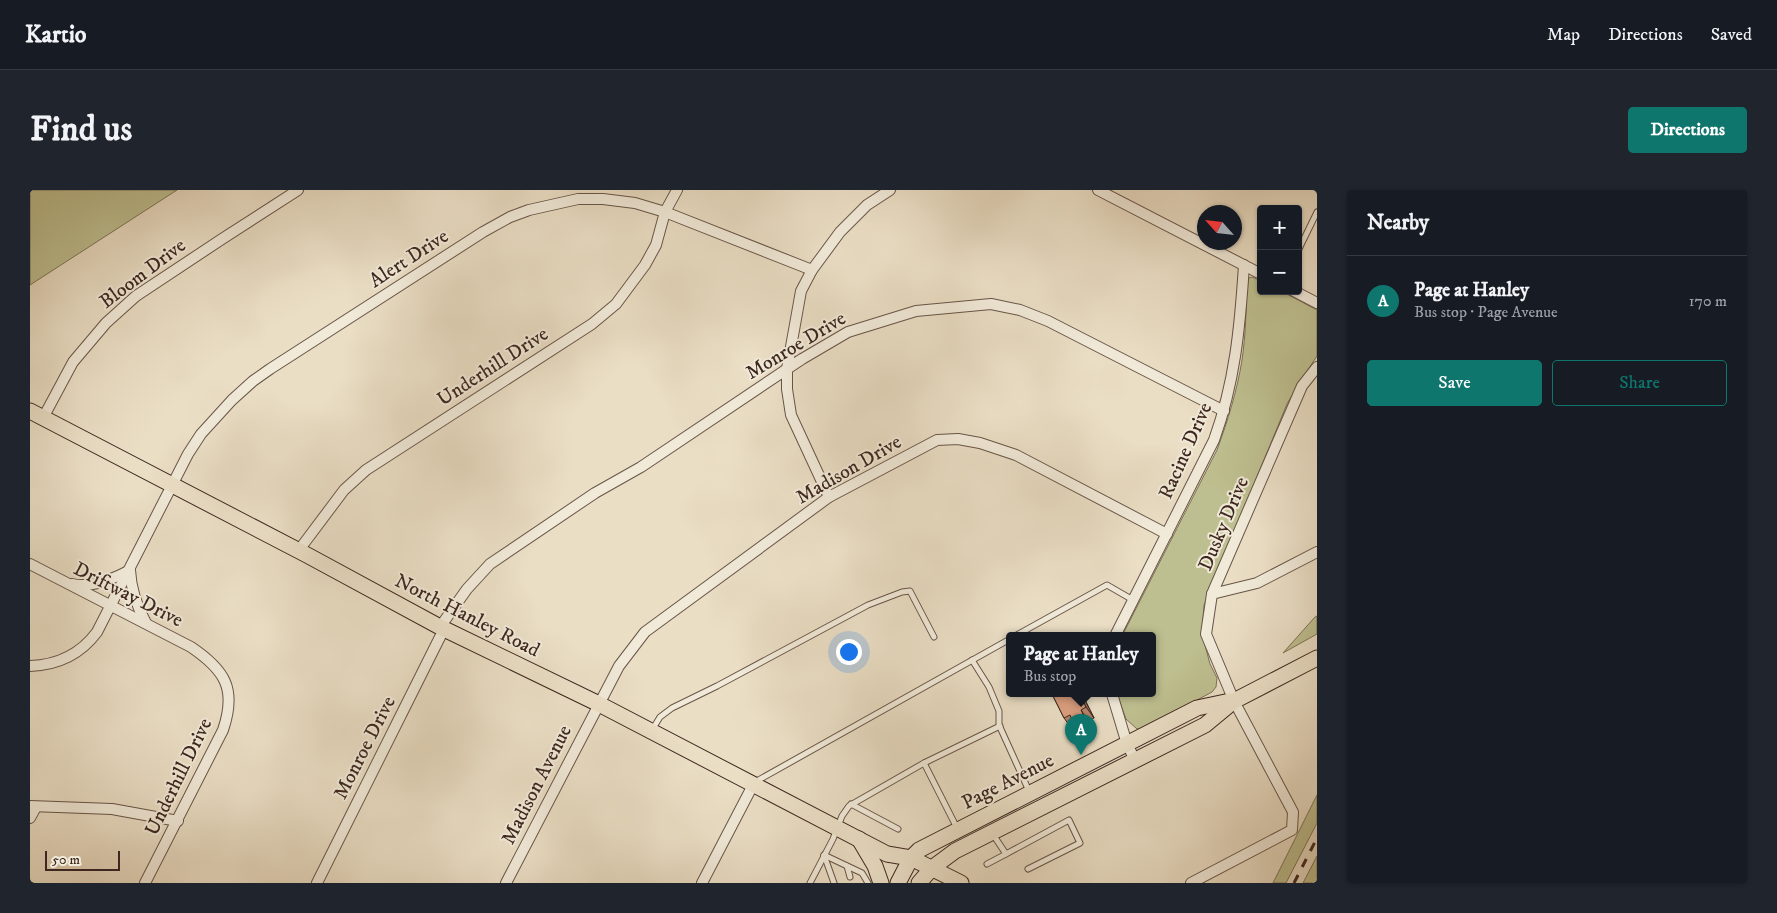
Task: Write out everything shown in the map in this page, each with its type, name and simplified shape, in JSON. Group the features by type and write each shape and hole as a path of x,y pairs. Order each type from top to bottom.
{"main road":[{"name":"North Hanley Road","path":"37,415 299,550 442,628 652,730 836,826 887,854 904,871 926,879 961,883"},
{"name":"Page Avenue","path":"926,879 948,855 1205,724 1234,701 1317,658"},
{"name":"Page Avenue","path":"904,871 919,850 1197,708 1234,701"},
{"path":"926,879 938,853 958,830"},
{"path":"859,839 875,866 881,883"}],"street":[{"name":"Bloom Drive","path":"37,415 73,362 106,323 136,296 298,190"},
{"name":"Underhill Drive","path":"299,550 344,490 366,470 592,324 616,304 645,265 656,245 665,212 677,190"},
{"path":"829,498 791,415 787,389 786,369 801,291 812,270 840,232 867,205 890,190"},
{"path":"1098,190 1257,272"},
{"name":"Alert Drive","path":"30,666 58,662 72,656 83,648 97,632 188,454 201,434 232,400 253,381 483,232 510,217 548,204 578,199 603,199 627,202 665,212 812,270"},
{"name":"Racine Drive","path":"1117,632 1214,440 1232,382 1240,324 1244,266"},
{"path":"1302,295 1317,303"},
{"name":"Monroe Drive","path":"317,883 442,628 467,589 490,564 596,493 641,467 786,369 848,332 916,311 991,304 1020,310 1048,321 1224,411"},
{"name":"Dusky Drive","path":"1191,883 1292,830 1294,812 1234,701 1206,634 1212,594 1302,386 1317,367"},
{"name":"Madison Drive","path":"599,704 619,666 645,632 829,498 937,440 958,439 980,443 1016,455 1167,534"},
{"path":"1212,594 1257,583 1317,552"},
{"name":"Driftway Drive","path":"30,564 146,623 210,659"},
{"path":"66,582 78,585 94,583 120,576 130,570 131,585 136,603 146,623"},
{"name":"Underhill Drive","path":"146,883 223,730 228,714 229,695 226,685 210,659"},
{"path":"1113,697 1127,744 1135,760"},
{"name":"Madison Avenue","path":"506,883 599,704"},
{"path":"702,883 754,783"},
{"path":"30,818 33,807 112,809 178,821"}],"lane":[{"path":"1298,250 1317,212"},
{"path":"1022,632 1107,585 1133,600"},
{"path":"652,730 660,717 672,708 718,686 868,606 902,592 910,591 934,637"},
{"path":"754,783 1006,641"},
{"path":"972,660 989,687 999,711 1000,726 1030,794"},
{"path":"810,883 833,839 836,826 842,814 851,804 924,763 1000,726"},
{"path":"924,763 958,830"},
{"path":"851,804 898,829"},
{"path":"987,864 1069,820 1080,843 1028,869"},
{"path":"992,833 1006,854"},
{"path":"824,855 862,873 868,883"},
{"path":"824,855 834,883"},
{"path":"846,866 850,877"}],"green space":[{"path":"30,190 177,190 30,285"},
{"path":"1252,277 1257,279 1257,295 1289,295 1317,310 1317,356 1287,404 1204,605 1202,634 1210,664 1217,678 1216,687 1212,692 1143,729 1137,729 1126,719 1118,697 1156,697 1156,632 1124,632 1217,450 1225,428 1242,360 1247,282"},
{"path":"1317,616 1317,634 1283,653 1315,617"},
{"path":"1317,795 1317,823 1286,883 1273,883"},
{"path":"1317,856 1317,883 1303,883"}],"building":[{"path":"1054,697 1081,697 1086,707 1081,710 1083,714 1072,720 1070,715 1064,718"}],"railway":[{"path":"1294,883 1317,838"}],"place":[{"name":"Page at Hanley","path":"1081,755"}]}
